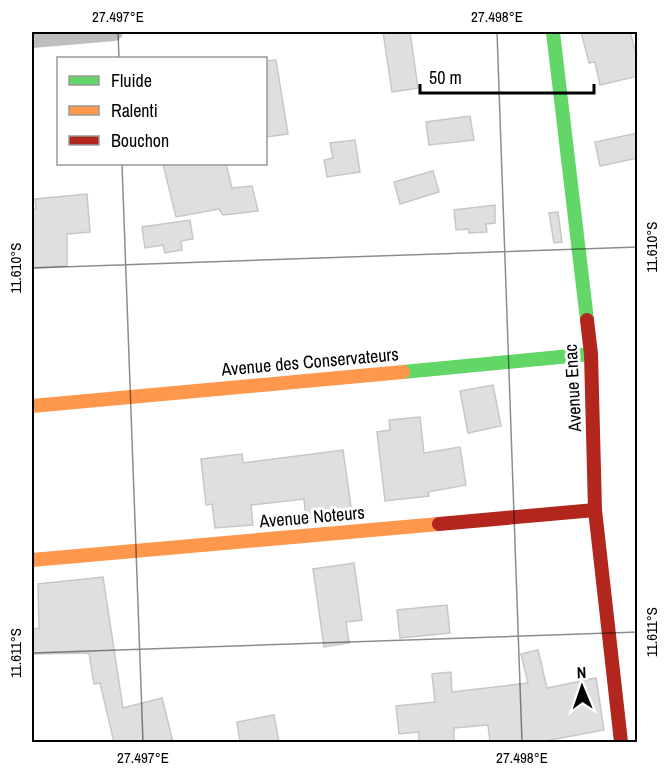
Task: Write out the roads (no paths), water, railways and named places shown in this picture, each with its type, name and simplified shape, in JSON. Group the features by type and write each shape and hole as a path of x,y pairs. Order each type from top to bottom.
{"street":[{"path":"32,39 114,32"},
{"name":"Avenue Enac","path":"554,32 591,354 596,510 621,742"},
{"name":"Avenue des Conservateurs","path":"32,406 591,354"},
{"name":"Avenue Noteurs","path":"32,560 596,510"}]}
